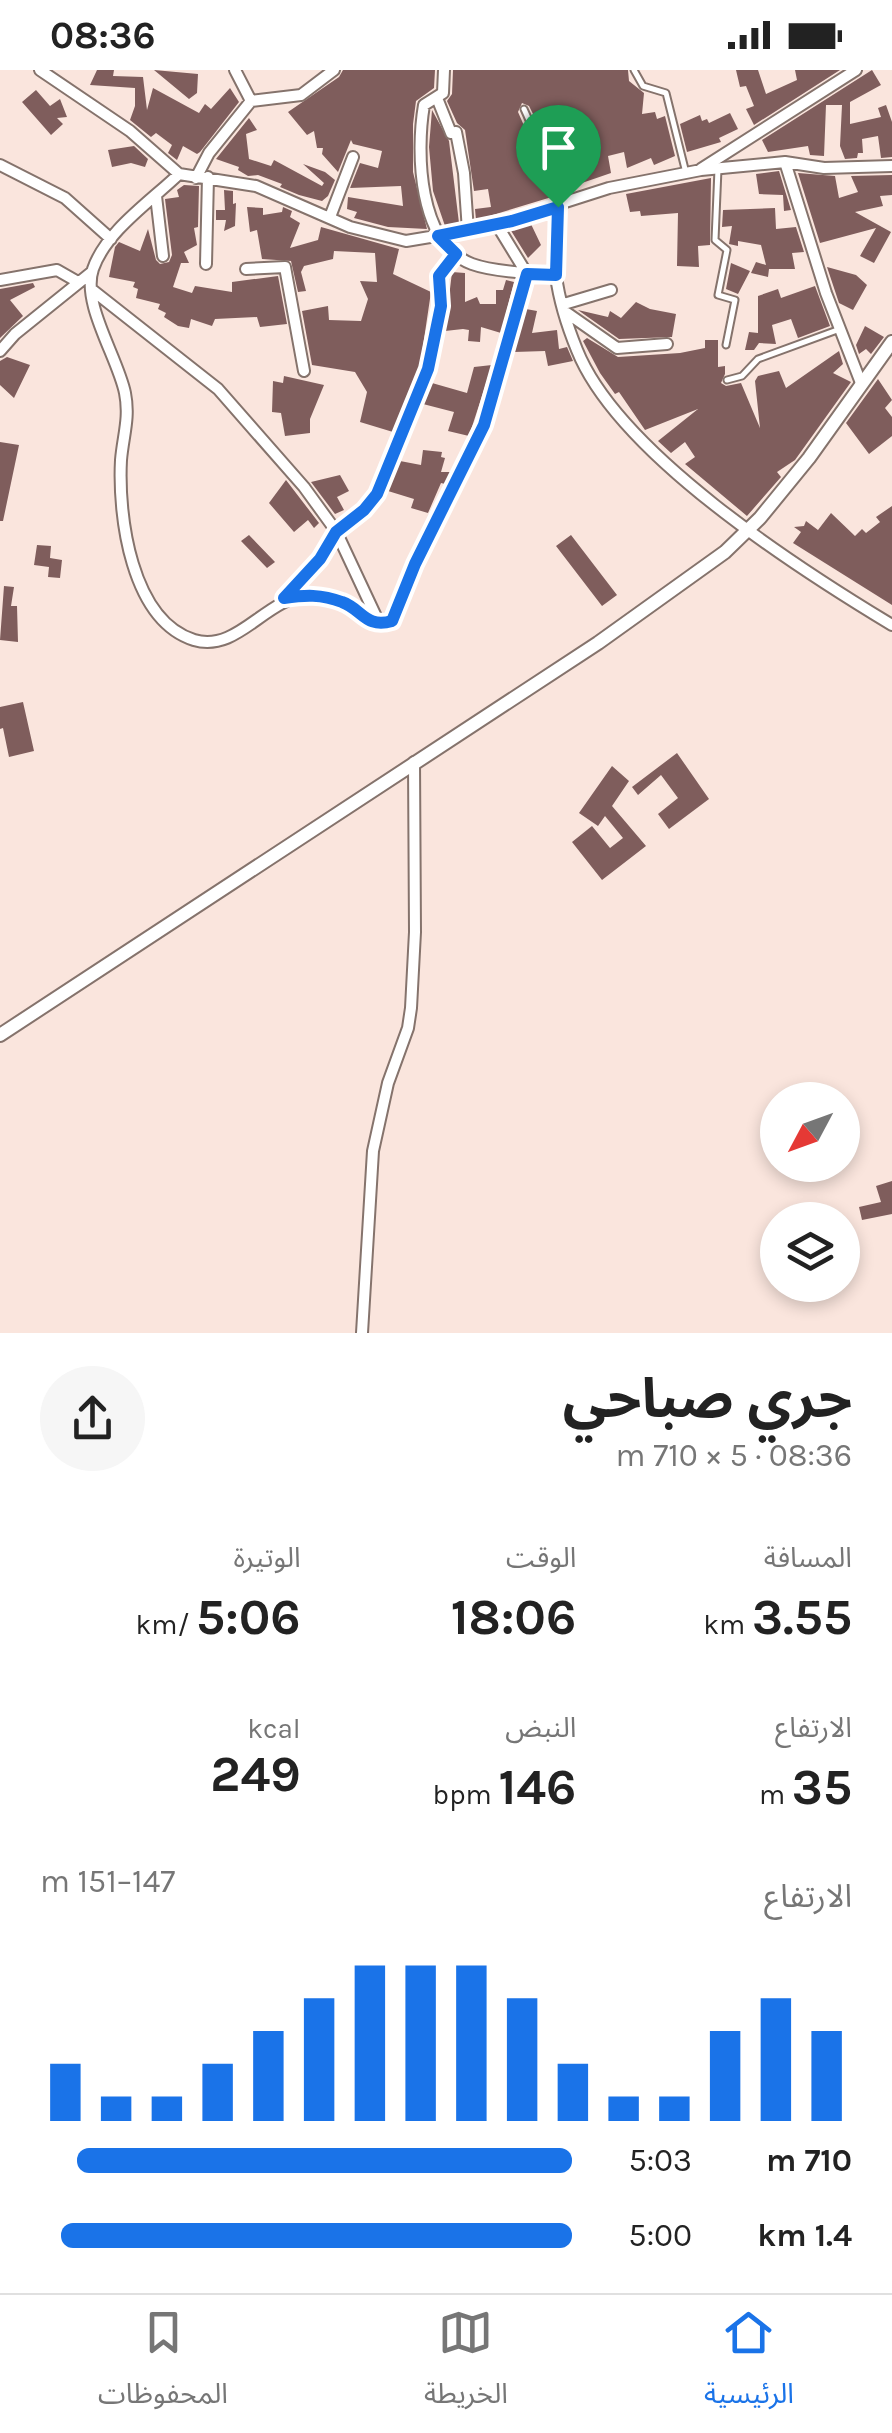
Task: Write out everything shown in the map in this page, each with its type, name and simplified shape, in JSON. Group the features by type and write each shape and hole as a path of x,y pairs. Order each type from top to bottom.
{"street":[{"path":"40,70 130,131 180,174 275,192 374,235 406,241 496,225 609,188 686,172 784,162 824,168 892,166"},
{"path":"58,70 60,84"},
{"path":"234,70 250,101"},
{"path":"206,264 202,178 209,152 250,101 301,95 334,70"},
{"path":"444,70 444,88 424,106 418,149 438,236 473,264 556,275"},
{"path":"700,170 856,70"},
{"path":"437,98 452,133 456,132 464,173 468,231"},
{"path":"330,217 353,157"},
{"path":"784,162 860,384"},
{"path":"0,164 65,198 111,240"},
{"path":"180,174 111,240 92,272 90,288 129,415 122,459 121,512 135,570 151,602 175,631 206,643 229,639 284,598 320,559 336,532 364,510 379,488 428,369 441,306 439,276 456,254"},
{"path":"156,196 163,256"},
{"path":"562,205 556,275 578,353 612,405 654,450 747,531 892,625"},
{"path":"284,598 315,594 347,603 367,621 380,625 392,621 415,564 484,425 527,274 496,225"},
{"path":"246,270 285,266 304,371"},
{"path":"0,280 57,270 78,282"},
{"path":"0,352 14,334 92,272"},
{"path":"90,288 218,389 304,487 336,532 380,625"},
{"path":"565,308 612,290"},
{"path":"565,308 617,348 667,344"},
{"path":"0,1035 598,643 725,552 809,458 892,342"},
{"path":"362,1333 373,1152 388,1082 411,1008 416,932 414,762"}],"lane":[{"path":"634,70 643,86 666,93 686,172"},
{"path":"524,109 562,205"},
{"path":"718,169 715,240 727,250 718,296 736,300 726,345"},
{"path":"727,380 742,376 758,359 840,329"}],"building":[{"path":"97,70 114,70 113,76 143,77 147,110 153,88 199,113 205,104 211,109 230,88 239,102 200,152 183,146 177,160 168,153 172,145 156,133 151,137 130,120 135,88 90,85"},
{"path":"154,70 198,74 197,93 189,99"},
{"path":"343,70 435,70 434,88 416,101 413,124 413,172 427,229 388,227 354,218 357,212 347,209 348,197 403,206 401,186 350,188 360,163 378,168 382,151 353,144 351,140 338,172 322,154 323,148 317,148 314,131 307,135 288,112 339,77"},
{"path":"453,70 628,70 629,81 644,93 642,114 655,112 657,119 665,116 675,156 654,165 651,158 627,168 624,152 608,156 611,173 579,184 577,174 560,178 548,120 537,122 529,106 522,103 518,112 555,196 476,220 475,209 491,207 488,189 474,191 465,130 457,123 447,101 452,94"},
{"path":"736,70 758,70 766,94 797,80 795,70 840,70 754,125 746,109 754,106 746,86 740,87"},
{"path":"872,70 881,85 850,102 850,124 881,117 878,108 886,105 892,122 892,157 881,158 878,136 862,139 863,153 845,159 840,146 842,105 826,105 824,156 810,155 808,146 768,152 762,140"},
{"path":"36,90 50,106 60,99 67,117 57,118 63,124 51,135 22,102"},
{"path":"432,110 449,141 459,223 445,226 433,191 429,147"},
{"path":"730,113 738,129 719,138 721,142 687,152 680,124 700,115 702,121 707,119 709,123"},
{"path":"249,118 257,130 246,134 249,159 271,166 274,160 322,186 324,183 303,164 325,172 335,180 328,196 322,201 299,195 280,187 282,184 258,175 248,176 239,167 216,159"},
{"path":"134,146 148,159 145,167 131,163 112,167 108,150"},
{"path":"779,171 791,210 784,211 783,195 759,194 756,174"},
{"path":"798,173 835,176 839,198 858,192 851,176 892,175 892,195 880,196 883,206 855,212 891,232 874,263 860,256 876,228 820,243"},
{"path":"711,178 710,245 698,246 699,267 677,266 678,213 641,216 640,211 630,212 626,194"},
{"path":"184,185 199,186 198,227 194,228 197,245 184,252 189,263 181,263 173,287 192,293 195,286 232,292 232,282 278,276 287,324 260,327 257,317 215,319 212,326 191,319 189,328 178,326 164,317 166,313 158,309 160,304 136,298 135,282 109,277 119,242 140,251 148,229 156,260 160,264 169,262 172,255 165,199 179,197 177,190"},
{"path":"224,190 233,191 233,204 236,203 235,226 224,231 226,220 216,220 216,210 225,210"},
{"path":"247,207 263,208 263,215 282,212 283,207 292,211 290,217 300,223 290,248 318,240 321,227 399,249 393,274 431,292 420,366 393,432 360,422 367,392 355,372 312,365 302,311 328,306 329,320 361,321 368,299 360,281 377,282 375,253 334,251 333,259 304,266 301,272 306,291 298,292 291,261 262,259 257,230 250,232"},
{"path":"775,208 776,229 796,227 804,252 792,253 795,269 769,269 768,277 751,273 756,262 766,265 761,245 738,241 738,246 729,244 732,226 722,227 723,210"},
{"path":"530,222 541,245 528,258 510,229"},
{"path":"731,263 750,271 738,294 726,289"},
{"path":"827,267 856,275 867,285 853,310 839,303"},
{"path":"452,272 465,273 465,302 477,297 480,304 496,304 496,290 503,290 506,280 514,282 501,333 481,327 480,342 468,341 469,330 445,331"},
{"path":"33,283 35,287 10,300 23,316 0,338 0,289"},
{"path":"815,286 830,326 798,338 791,319 772,325 776,344 759,343 754,350 745,350 749,332 758,333 758,296 778,289 781,298"},
{"path":"636,302 676,314 672,337 619,339 578,310 608,317 610,311 621,318"},
{"path":"526,309 537,311 532,333 557,330 559,349 567,347 573,361 548,366 545,351 514,352"},
{"path":"865,326 884,337 871,354 866,349 859,354 856,345"},
{"path":"587,338 618,357 680,353 705,348 705,340 718,340 718,367 725,366 721,383 741,383 760,428 755,381 758,376 779,371 786,388 839,351 843,364 833,373 851,382 795,460 777,472 781,477 747,516 685,464 695,457 685,442 671,453 658,441 698,409 645,430 619,392 615,394 600,373 583,341"},
{"path":"7,357 30,365 14,398 0,385 0,361"},
{"path":"492,365 469,436 448,431 454,412 423,404 432,383 467,393 474,367"},
{"path":"284,376 324,385 310,419 310,433 285,436 281,413 272,412 273,381 283,383"},
{"path":"878,379 892,400 885,408 892,417 892,436 869,454 846,423"},
{"path":"0,442 19,445 3,521 0,521"},
{"path":"423,450 442,452 441,457 445,458 441,472 451,472 445,484 441,483 428,513 411,508 414,499 388,491 400,461 421,465"},
{"path":"340,475 349,491 337,497 344,510 335,514 311,482"},
{"path":"286,480 319,523 314,528 308,520 294,532 269,503"},
{"path":"892,506 892,605 793,543 801,532 794,527 804,526 806,521 818,530 831,513 855,536 862,529 866,533 880,522 876,517"},
{"path":"249,535 275,562 267,568 241,541"},
{"path":"571,535 617,595 602,606 556,546"},
{"path":"37,545 51,546 50,558 62,560 60,578 48,577 49,567 34,565"},
{"path":"4,586 14,587 11,606 17,606 18,642 0,640"},
{"path":"23,702 34,751 9,757 3,728 0,729 0,707"},
{"path":"677,753 709,799 669,829 658,814 678,798 661,775 638,795 632,787"},
{"path":"612,766 629,781 612,806 646,846 602,880 572,842 592,826 610,848 623,838 605,816 598,826 579,813"},
{"path":"892,1181 892,1214 862,1220 860,1207 881,1202 876,1186"}],"route":[{"path":"558,207 556,275 527,274 520,287 484,425 415,564 392,621 380,625 367,621 347,603 315,594 284,598 320,559 336,532 373,502 419,394 436,342 441,306 439,276 456,254 438,236 484,228 558,207"}]}
